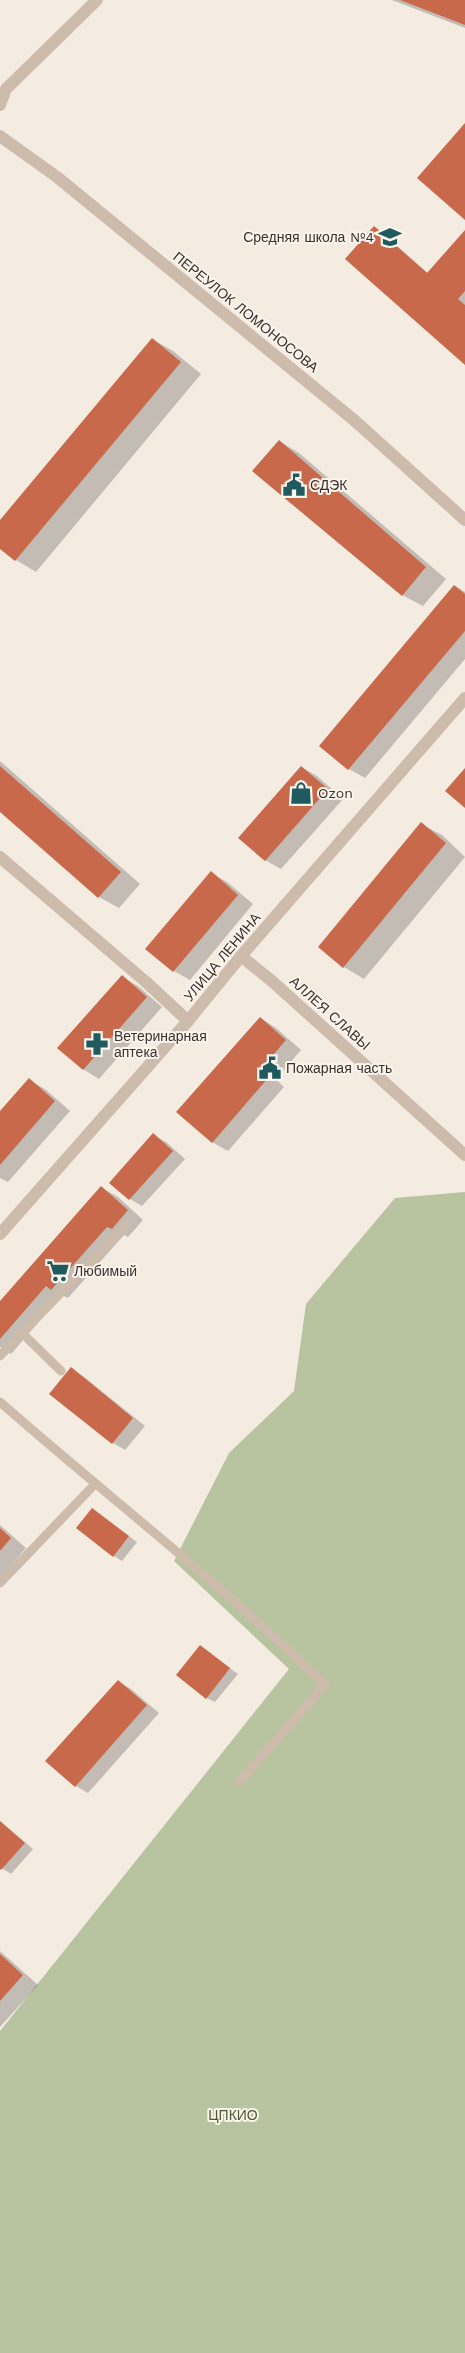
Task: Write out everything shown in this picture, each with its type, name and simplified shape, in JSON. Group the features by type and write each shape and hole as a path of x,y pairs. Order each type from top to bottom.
{"street":[{"path":"0,104 6,89 97,0"},
{"name":"ПЕРЕУЛОК ЛОМОНОСОВА","path":"0,136 57,177 354,420 465,520"},
{"name":"УЛИЦА ЛЕНИНА","path":"0,1234 188,1020 241,956 465,698"},
{"path":"0,857 188,1020"},
{"name":"АЛЛЕЯ СЛАВЫ","path":"241,956 273,982 465,1155"}],"lane":[{"path":"0,1356 126,1225"},
{"path":"22,1333 61,1371"},
{"path":"0,1402 95,1484 194,1565 275,1636 324,1686 239,1782"},
{"path":"0,1584 95,1484"}],"green space":[{"name":"ЦПКИО","path":"465,1192 465,2353 0,2353 0,2031 289,1669 174,1561 229,1453 294,1391 306,1304 395,1198"}],"building":[{"path":"400,0 465,0 465,25"},
{"path":"465,123 465,220 417,178"},
{"path":"374,226 427,273 465,230 465,291 458,299 465,305 465,365 345,259"},
{"path":"152,338 181,362 15,561 0,549 0,520"},
{"path":"279,440 426,567 402,596 252,471"},
{"path":"454,585 465,594 465,631 348,770 319,746"},
{"path":"0,766 121,872 98,898 0,812"},
{"path":"301,766 328,789 265,861 238,838"},
{"path":"465,768 465,808 445,791"},
{"path":"421,822 446,843 343,968 318,947"},
{"path":"211,871 238,895 173,972 145,949"},
{"path":"122,975 147,997 83,1070 57,1048"},
{"path":"260,1017 286,1040 261,1069 269,1077 212,1143 176,1112"},
{"path":"29,1078 55,1101 0,1165 0,1111"},
{"path":"153,1133 173,1151 129,1200 109,1183"},
{"path":"101,1186 128,1210 112,1229 107,1227 51,1290 46,1286 0,1339 0,1301"},
{"path":"71,1367 133,1418 112,1444 49,1394"},
{"path":"92,1508 129,1536 113,1557 76,1528"},
{"path":"0,1528 11,1538 0,1551"},
{"path":"200,1645 230,1668 206,1699 176,1675"},
{"path":"118,1680 147,1705 75,1787 45,1761"},
{"path":"0,1821 25,1843 1,1870 0,1869"},
{"path":"0,1954 23,1975 0,2001"}],"place":[{"name":"Средняя школа №4","path":"390,237"},
{"name":"СДЭК","path":"294,485"},
{"name":"Ozon","path":"301,793"},
{"name":"Ветеринарная аптека","path":"97,1044"},
{"name":"Пожарная часть","path":"270,1068"},
{"name":"Любимый","path":"58,1271"}]}
